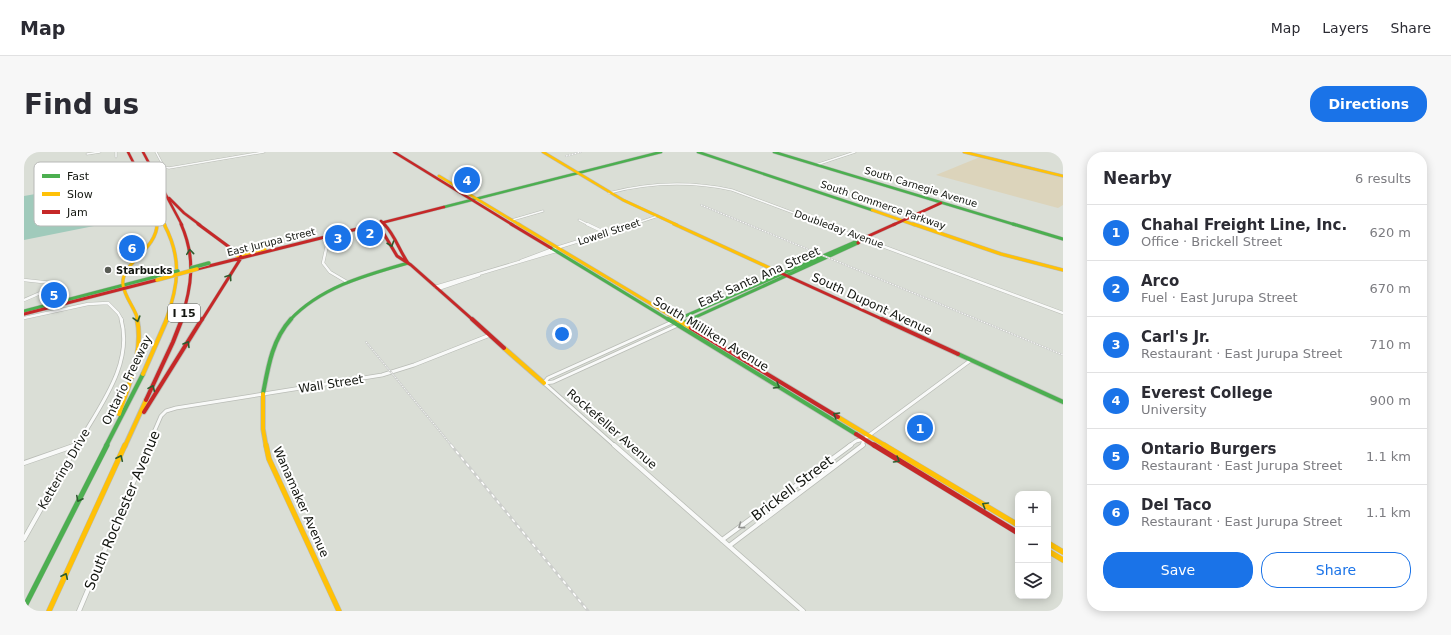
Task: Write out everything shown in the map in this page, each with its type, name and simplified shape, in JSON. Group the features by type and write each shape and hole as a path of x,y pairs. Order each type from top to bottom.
{"main road":[{"name":"Ontario Freeway","path":"128,152 133,162"},
{"name":"Ontario Freeway","path":"143,152 148,162"},
{"name":"South Milliken Avenue","path":"394,152 512,220 556,249 1015,523"},
{"name":"South Milliken Avenue","path":"400,152 672,322"},
{"name":"South Dupont Avenue","path":"544,152 578,172 609,193 1063,402"},
{"name":"East Jurupa Street","path":"578,172 654,152"},
{"name":"East Jurupa Street","path":"241,257 323,238 474,198 661,152"},
{"name":"South Commerce Parkway","path":"698,152 904,220"},
{"name":"South Commerce Parkway","path":"703,152 1001,254 1063,269"},
{"name":"South Carnegie Avenue","path":"774,152 1063,239"},
{"path":"964,152 1063,175"},
{"path":"970,152 1063,175"},
{"name":"Ontario Freeway","path":"49,611 136,424 183,316 192,278 190,249 188,238 166,194"},
{"path":"136,424 157,394 196,327 241,257 184,213 173,200 168,198"},
{"name":"East Santa Ana Street","path":"672,322 680,323 859,239 942,203"},
{"name":"East Jurupa Street","path":"24,311 379,223"},
{"name":"Rockefeller Avenue","path":"379,223 386,232 394,253 402,261 408,263 544,383"},
{"path":"116,427 136,360 140,336 137,316 122,287 125,272 154,238 157,226"},
{"name":"Ontario Freeway","path":"24,608 148,364 167,319 175,281 175,252 165,226"},
{"name":"Wanamaker Avenue","path":"339,611 265,446 261,418 263,394 272,350 284,327 307,305 347,282 408,263"},
{"name":"East Jurupa Street","path":"24,314 122,287"},
{"name":"South Milliken Avenue","path":"680,323 864,439 1015,531"},
{"path":"1051,545 1063,552"},
{"path":"1051,553 1063,560"}],"street":[{"path":"87,154 100,152"},
{"path":"116,152 116,157"},
{"path":"156,152 161,162"},
{"path":"166,168 264,152"},
{"path":"816,165 855,152"},
{"name":"Doubleday Avenue","path":"609,193 634,186 659,183 686,183 714,186 749,195 1063,313"},
{"path":"512,220 543,211"},
{"name":"Lowell Street","path":"436,288 658,216"},
{"path":"579,220 606,233"},
{"path":"323,238 326,245 323,263 324,266 330,272 347,282"},
{"path":"24,280 62,284 24,300"},
{"name":"Kettering Drive","path":"24,318 103,302 111,304 121,317 124,328 122,356 118,370 111,385 24,539"},
{"name":"East Santa Ana Street","path":"544,383 548,378 672,322"},
{"name":"East Santa Ana Street","path":"544,383 553,382 680,323"},
{"name":"Wall Street","path":"166,411 176,408 382,375 414,365 490,335"},
{"name":"Brickell Street","path":"722,540 856,441 864,439 971,360"},
{"name":"Rockefeller Avenue","path":"544,383 803,611"},
{"name":"South Rochester Avenue","path":"79,611 161,416 166,411"},
{"name":"Brickell Street","path":"729,546 863,445 864,439"},
{"path":"24,463 78,444"}],"shaded area":[{"path":"980,157 1063,177 1063,205 1058,208 936,175"},
{"path":"34,194 34,226 94,226 24,240 24,196"}],"railway":[{"path":"566,156 581,152"},
{"path":"701,205 1063,355"},
{"path":"366,342 452,446"},
{"path":"451,445 588,611"}],"traffic: fast":[{"path":"444,207 661,152"},
{"path":"698,152 872,210"},
{"path":"774,152 1063,239"},
{"path":"676,320 864,238"},
{"path":"681,324 858,243"},
{"path":"551,248 856,434"},
{"path":"191,268 209,263"},
{"path":"263,394 269,361 275,343 285,325 298,311 314,299 332,289 370,274 408,263"},
{"path":"170,273 178,271"},
{"path":"24,311 170,273"},
{"path":"958,354 1063,402"},
{"path":"24,608 143,374"}],"traffic: slow":[{"path":"543,152 623,200 772,269"},
{"path":"964,152 1063,176"},
{"path":"439,176 691,328"},
{"path":"872,210 1001,254 1063,270"},
{"path":"119,414 134,369 137,357 139,334 137,317 126,296 123,279 128,269 153,240 157,226"},
{"path":"143,374 169,313 176,280 177,265 175,250 165,226"},
{"path":"237,256 265,249"},
{"path":"157,280 197,269"},
{"path":"504,348 544,383"},
{"path":"263,394 263,429 269,459 339,611"},
{"path":"49,611 146,400"},
{"path":"838,417 1015,523"},
{"path":"1051,545 1063,552"},
{"path":"1051,553 1063,560"}],"traffic: jam":[{"path":"128,152 133,162"},
{"path":"143,152 149,162"},
{"path":"394,152 551,248"},
{"path":"146,400 164,363 181,321 191,279 191,259 187,239 166,193"},
{"path":"144,412 241,258 240,255 184,213 169,198"},
{"path":"858,243 864,238 941,203"},
{"path":"197,269 444,207"},
{"path":"381,221 391,231 399,250 408,263"},
{"path":"376,222 380,226 392,250 397,256 411,265 504,348"},
{"path":"772,269 958,354"},
{"path":"24,314 157,280"},
{"path":"691,328 838,417"},
{"path":"856,434 1015,531"}],"place":[{"name":"Everest College","path":"467,180"},
{"name":"Arco","path":"370,233"},
{"name":"Carl's Jr.","path":"338,238"},
{"name":"Del Taco","path":"132,248"},
{"name":"Starbucks","path":"108,270"},
{"name":"Ontario Burgers","path":"54,295"},
{"name":"Chahal Freight Line, Inc.","path":"920,428"}]}
